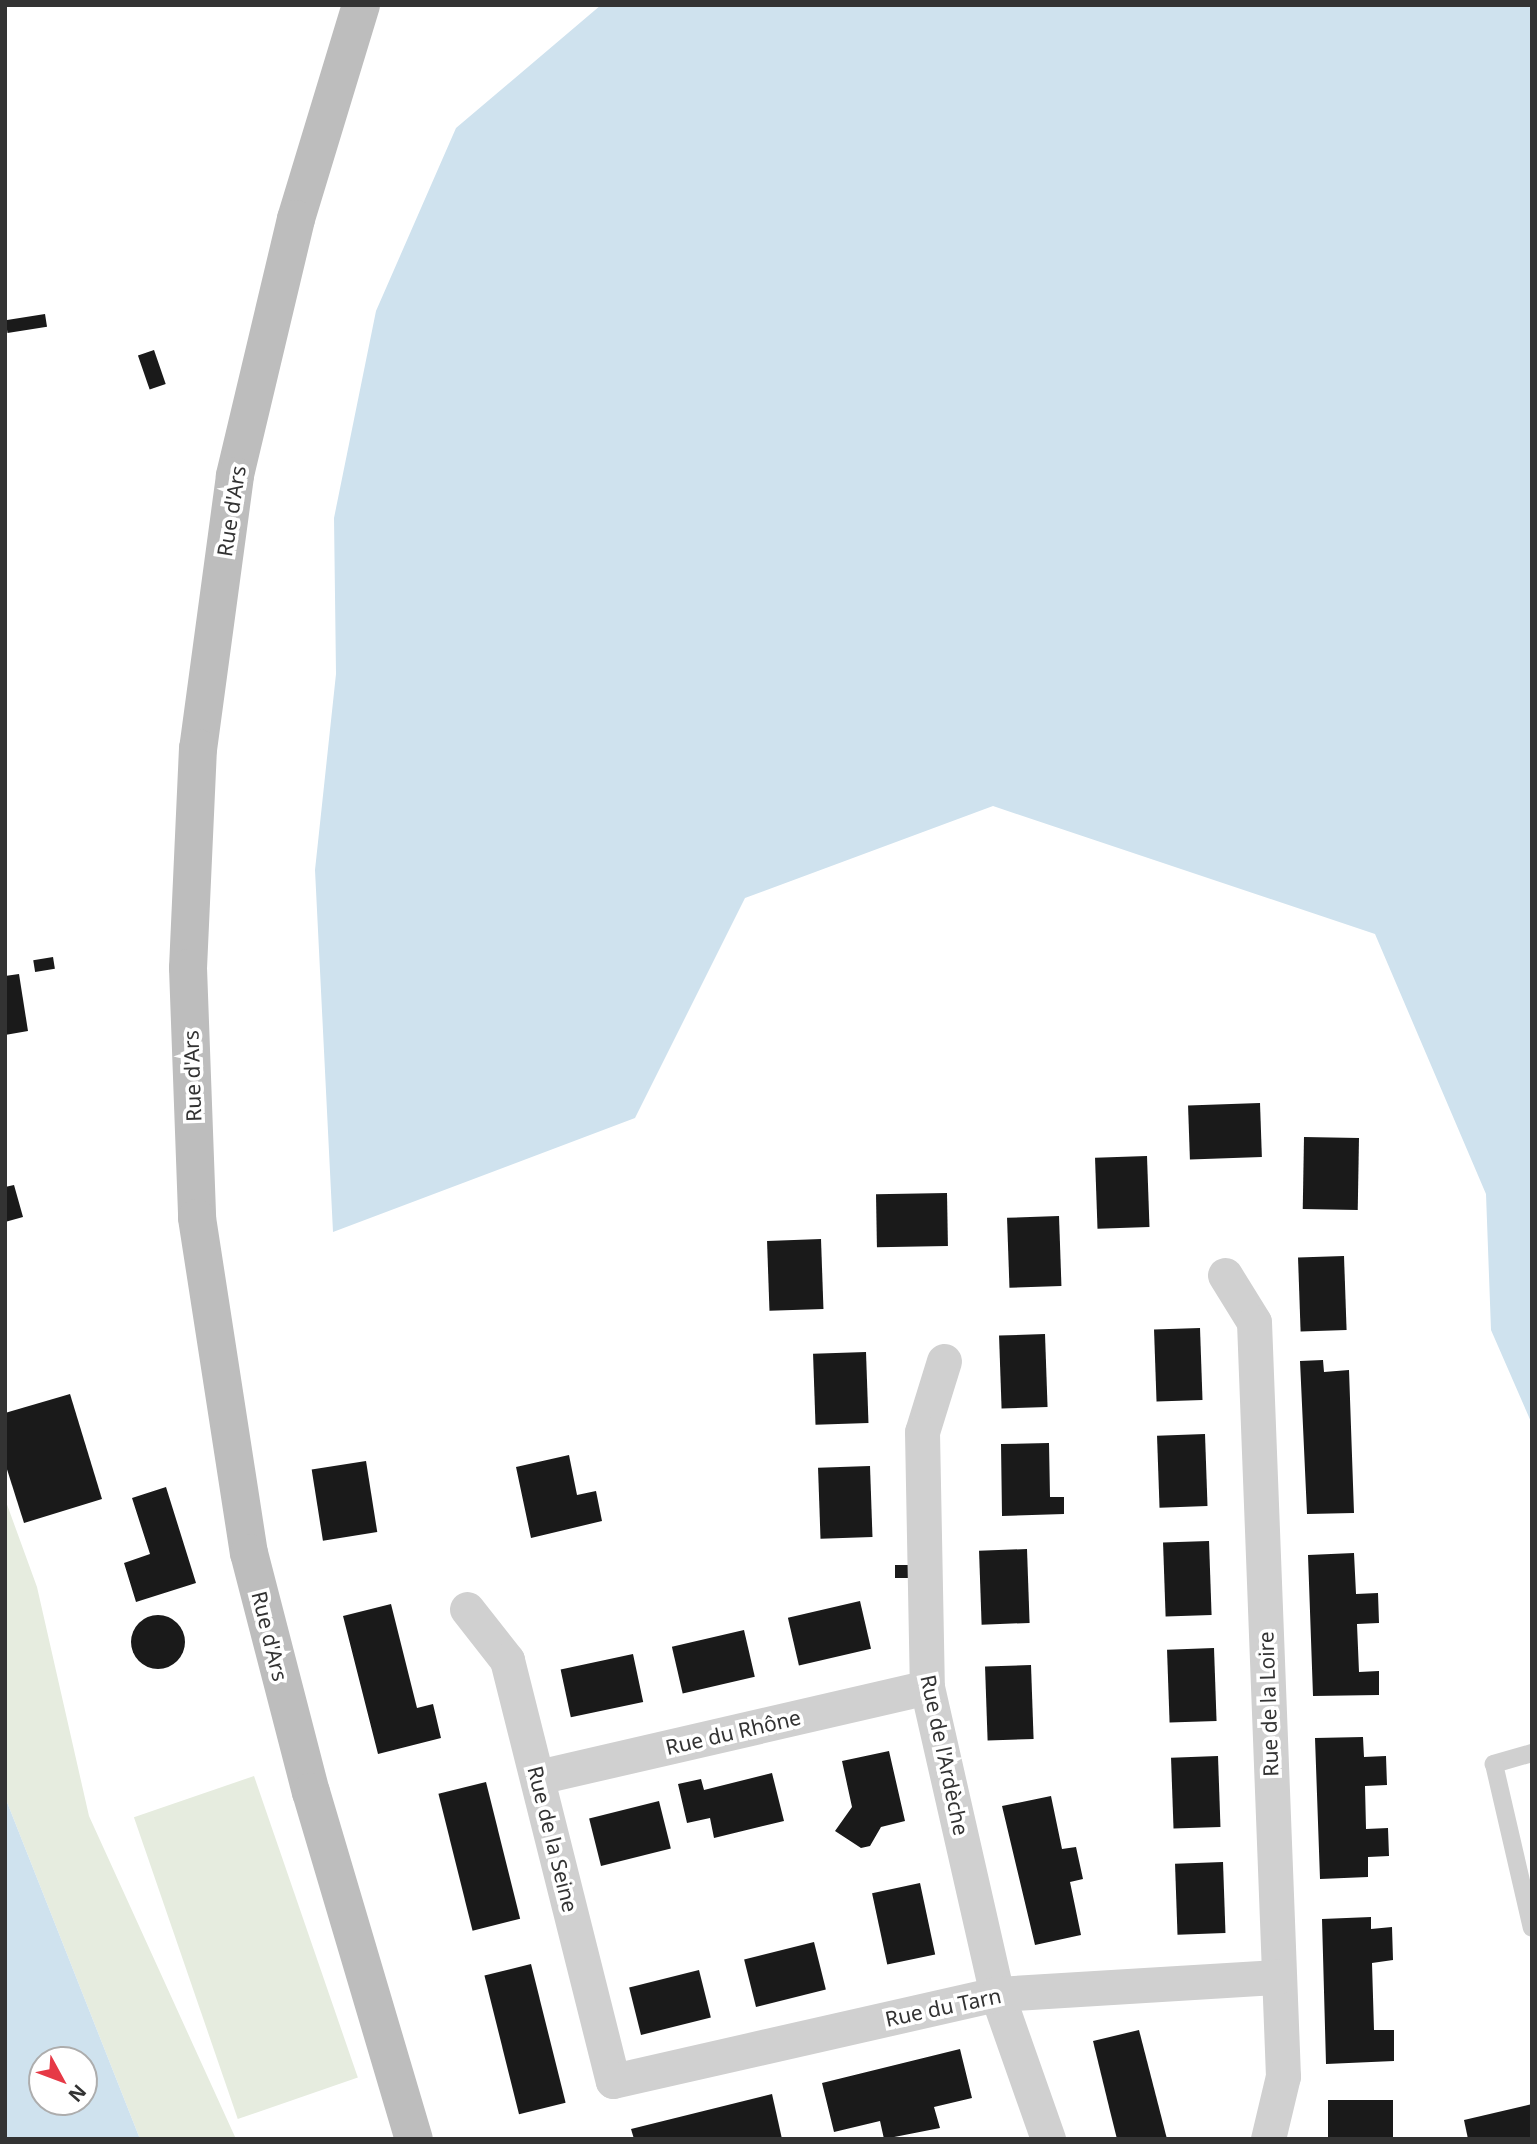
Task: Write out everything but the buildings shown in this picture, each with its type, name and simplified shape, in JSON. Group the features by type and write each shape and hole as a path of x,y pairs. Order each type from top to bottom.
{"main road":[{"name":"Rue d'Ars","path":"361,5 296,219 235,476 198,748 188,968 197,1218 249,1553 311,1793 414,2139"}],"street":[{"name":"Rue de la Loire","path":"1225,1275 1254,1322 1283,2076 1268,2139"},
{"name":"Rue de l'Ardèche","path":"944,1361 922,1432 927,1687 998,1994 1048,2139"},
{"name":"Rue de la Seine","path":"467,1609 506,1660 538,1777 613,2081"},
{"name":"Rue du Rhône","path":"538,1777 927,1687"},
{"name":"Rue du Tarn","path":"613,2081 998,1994 1279,1977"}],"lane":[{"path":"1532,1753 1494,1764 1532,1928"}],"shaded area":[{"path":"5,1499 37,1587 89,1816 236,2139 140,2139 5,1797"},
{"path":"254,1776 358,2078 238,2119 134,1817"}],"water":[{"path":"601,5 1532,5 1532,1424 1491,1330 1486,1194 1375,934 993,806 745,898 635,1118 333,1232 315,870 336,674 334,518 376,311 456,128"},
{"path":"5,1797 140,2139 5,2139"}]}
